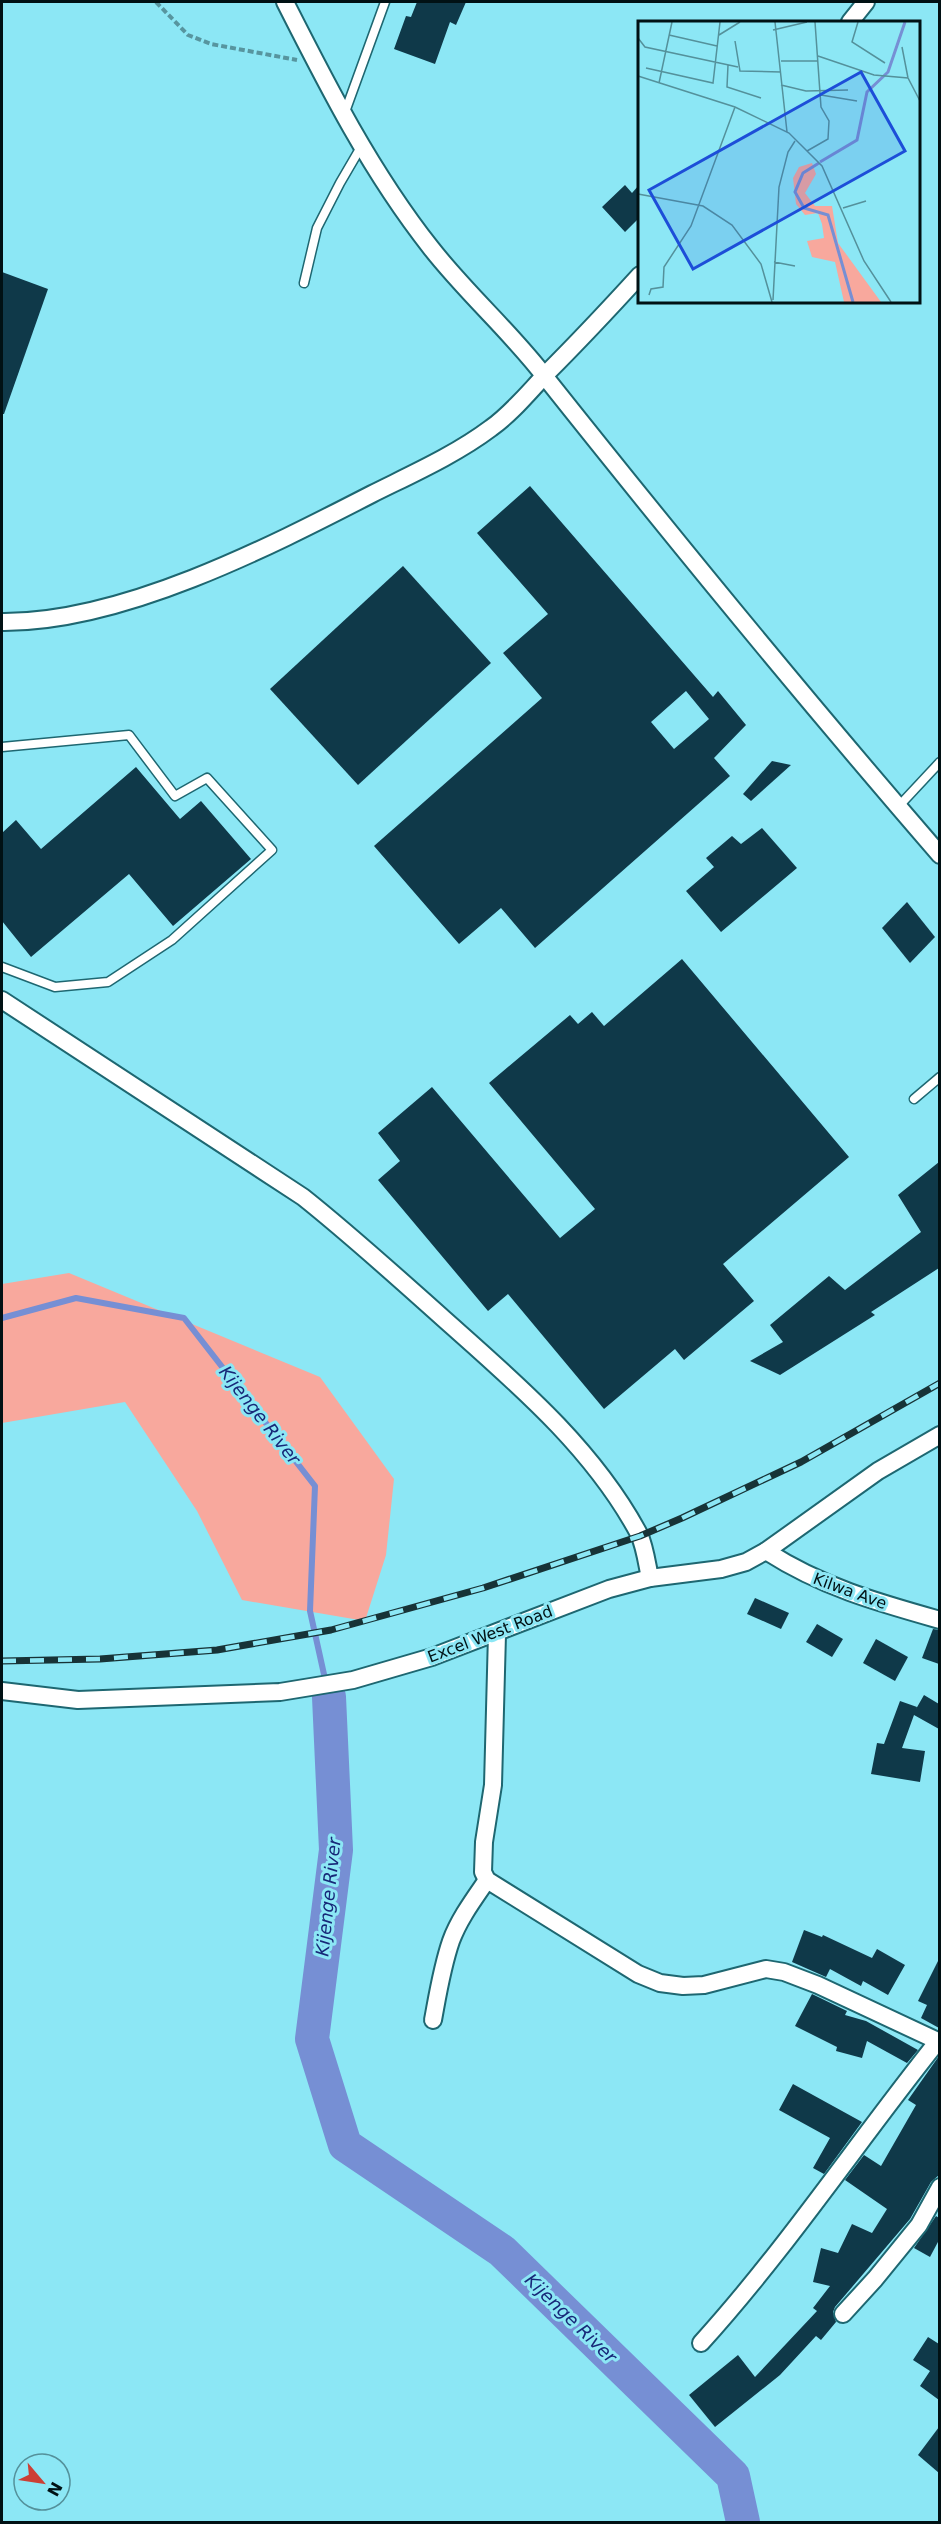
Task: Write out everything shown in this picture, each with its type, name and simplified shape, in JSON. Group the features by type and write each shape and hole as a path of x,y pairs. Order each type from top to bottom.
{"street":[{"path":"285,2 361,147 394,199 432,249 545,375 588,432 939,855"},
{"path":"851,21 866,2"},
{"path":"2,622 32,622 119,604 208,572 334,514 443,457 491,429 515,408 590,331 638,276"},
{"path":"2,1000 303,1197 341,1227 456,1329 537,1404 594,1465 640,1536 650,1578"},
{"name":"Excel West Road","path":"2,1691 78,1700 280,1692 353,1680 432,1658 609,1588 650,1578 721,1569 746,1562 879,1472 939,1435"},
{"name":"Kilwa Ave","path":"765,1551 797,1571 825,1584 872,1601 939,1620"},
{"path":"497,1634 493,1785 484,1842 483,1872 486,1880 638,1974 660,1983 683,1986 704,1984 766,1969 784,1972 818,1984 939,2041 883,2110 802,2223 742,2298 701,2343"},
{"path":"433,2020 442,1969 451,1940 464,1913 486,1880"},
{"path":"843,2314 919,2225 939,2187"}],"lane":[{"path":"344,115 385,2"},
{"path":"304,284 317,228 361,147"},
{"path":"2,747 129,735 176,796 207,778 272,849 172,940 108,982 55,987 2,967"},
{"path":"898,807 939,762"},
{"path":"914,1099 939,1077"}],"path":[{"path":"156,2 188,35 211,44 316,63"}],"shaded area":[{"path":"69,1273 320,1377 394,1479 386,1555 365,1621 242,1600 197,1511 125,1402 2,1423 2,1284"}],"building":[{"path":"417,2 466,2 456,25 450,22 435,64 394,49 406,16 411,17"},
{"path":"625,185 632,193 638,186 638,219 625,232 602,207"},
{"path":"2,272 48,289 4,414 2,414"},
{"path":"530,486 713,697 718,691 746,725 714,758 730,776 535,948 501,908 459,944 374,846 542,698 503,653 548,614 477,533","holes":["686,691 709,719 674,749 651,722"]},
{"path":"403,566 491,663 358,785 270,689"},
{"path":"772,761 791,765 751,801 743,794"},
{"path":"136,767 180,819 201,801 251,859 173,926 129,874 31,957 2,921 2,833 16,820 41,849"},
{"path":"762,828 797,868 721,932 686,891 714,867 706,858 732,836 741,844"},
{"path":"907,902 935,937 910,963 882,928"},
{"path":"682,959 849,1157 723,1264 754,1301 684,1360 675,1349 604,1409 508,1294 488,1311 378,1180 400,1161 378,1133 432,1087 560,1238 595,1209 489,1083 570,1015 578,1024 592,1012 604,1026"},
{"path":"939,1162 939,1268 871,1312 875,1315 780,1375 750,1361 783,1342 770,1325 829,1276 845,1290 921,1232 898,1195"},
{"path":"755,1598 789,1613 781,1629 747,1614"},
{"path":"817,1624 843,1639 832,1657 806,1642"},
{"path":"933,1629 939,1630 939,1664 922,1658"},
{"path":"876,1639 908,1657 895,1681 863,1663"},
{"path":"924,1695 939,1704 939,1729 914,1715 902,1748 925,1751 920,1782 871,1774 877,1743 884,1744 900,1701 917,1707 916,1709"},
{"path":"804,1930 822,1937 823,1935 872,1958 877,1949 905,1965 888,1995 863,1981 861,1986 830,1969 826,1977 792,1962"},
{"path":"939,1959 939,2028 921,2018 927,2005 918,2001"},
{"path":"812,1994 847,2011 845,2015 866,2021 918,2050 907,2063 867,2041 862,2058 836,2051 837,2047 795,2026"},
{"path":"939,2056 939,2175 931,2182 910,2219 835,2307 833,2312 836,2322 821,2340 816,2336 780,2375 715,2427 689,2395 738,2355 755,2377 817,2311 813,2308 830,2286 813,2282 821,2248 838,2253 852,2224 872,2233 887,2209 845,2180 864,2155 881,2166 916,2105 908,2100"},
{"path":"793,2084 862,2122 824,2174 813,2168 830,2138 779,2110"},
{"path":"936,2216 939,2218 939,2240 930,2257 914,2248"},
{"path":"928,2337 939,2344 939,2400 920,2386 930,2371 913,2360"},
{"path":"939,2427 939,2473 918,2455"}],"waterway":[{"name":"Kijenge River","path":"2,1318 76,1298 184,1318 315,1486 310,1611 329,1697"},
{"name":"Kijenge River","path":"329,1697 336,1850 312,2039 345,2145 502,2251 733,2476 743,2522"}],"railway":[{"path":"2,1661 100,1659 217,1650 331,1630 483,1588 640,1536 682,1518 801,1462 940,1383"}]}
